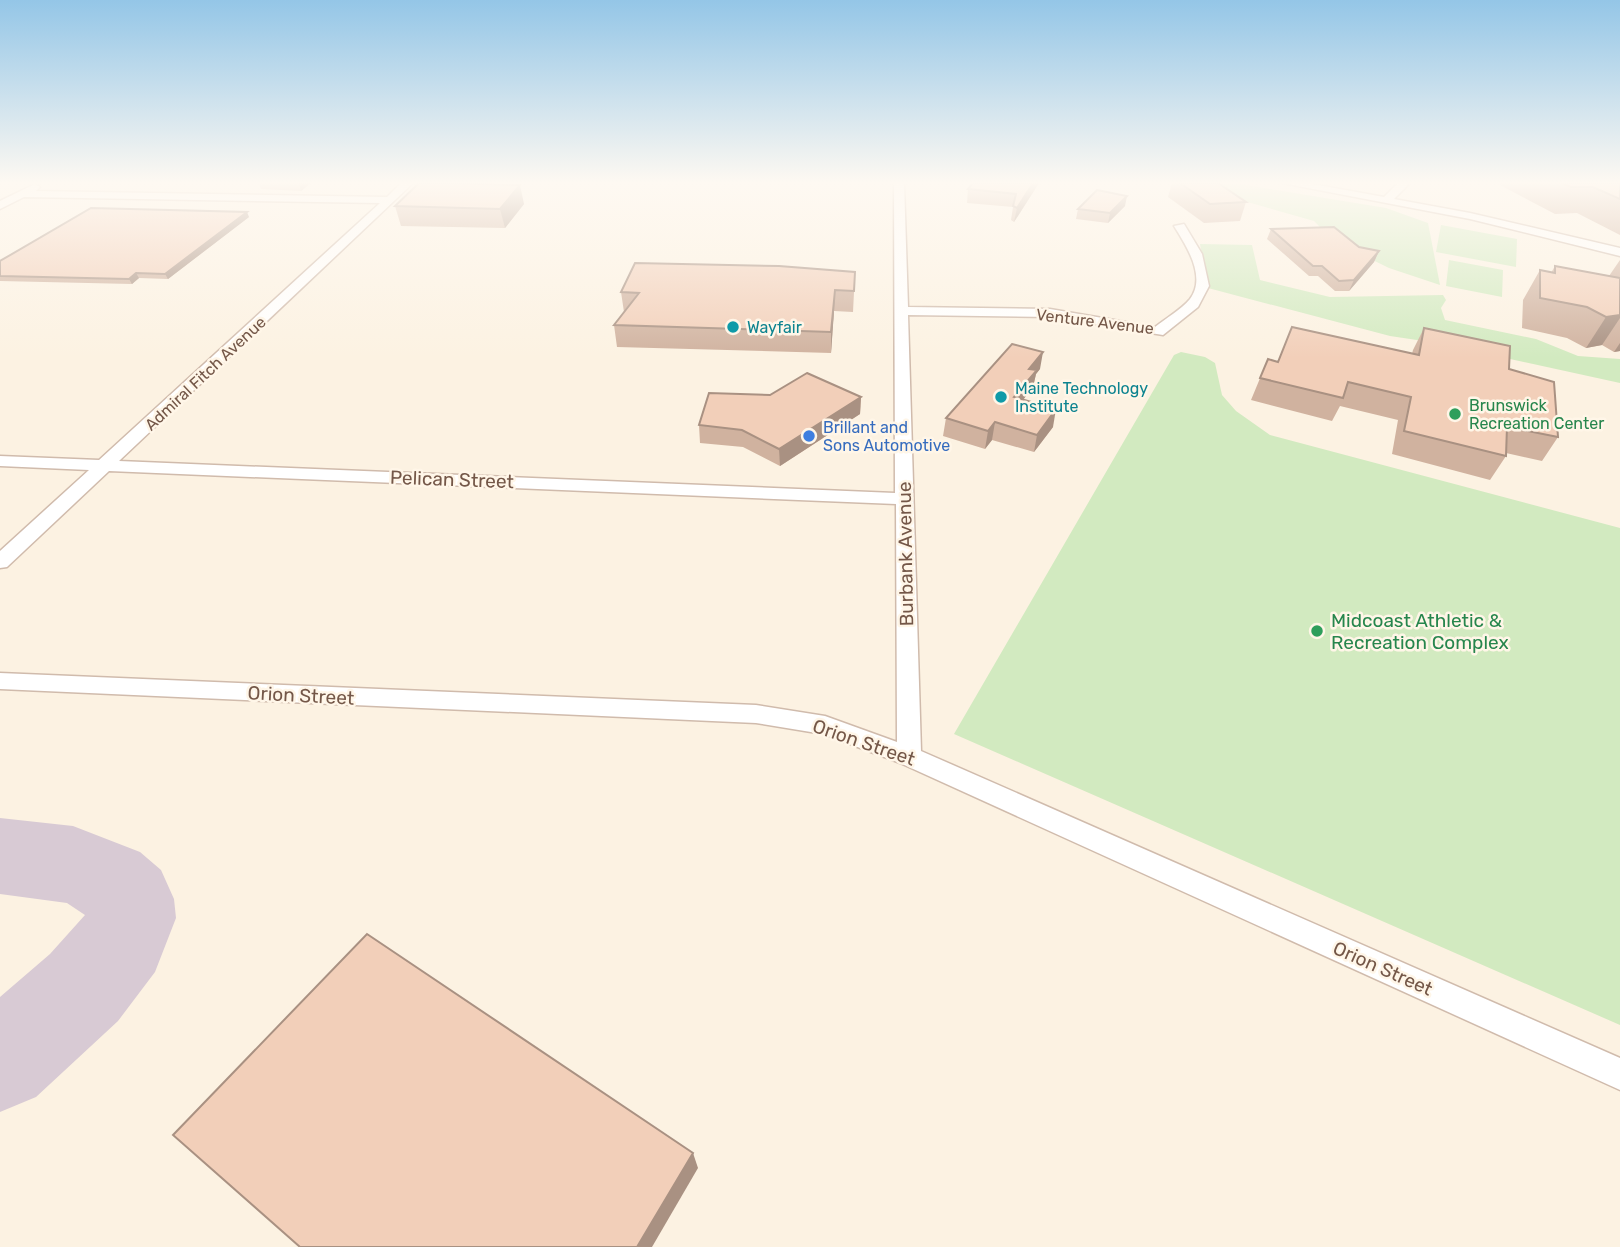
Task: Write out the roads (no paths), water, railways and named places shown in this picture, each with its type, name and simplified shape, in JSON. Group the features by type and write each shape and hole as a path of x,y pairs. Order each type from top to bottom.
{"street":[{"name":"Admiral Fitch Avenue","path":"0,562 346,241"},
{"name":"Burbank Avenue","path":"900,241 909,756"},
{"name":"Venture Avenue","path":"902,311 1050,313 1158,332 1193,304 1201,294 1202,273 1190,241"},
{"path":"1576,241 1620,252"},
{"name":"Pelican Street","path":"0,460 903,499"},
{"name":"Orion Street","path":"0,681 756,715 825,725 909,756 1620,1074"}],"place":[{"name":"Wayfair","path":"733,327"},
{"name":"Maine Technology Institute","path":"1001,397"},
{"name":"Brunswick Recreation Center","path":"1455,414"},
{"name":"Brillant and Sons Automotive","path":"809,436"},
{"name":"Midcoast Athletic & Recreation Complex","path":"1317,631"}]}
